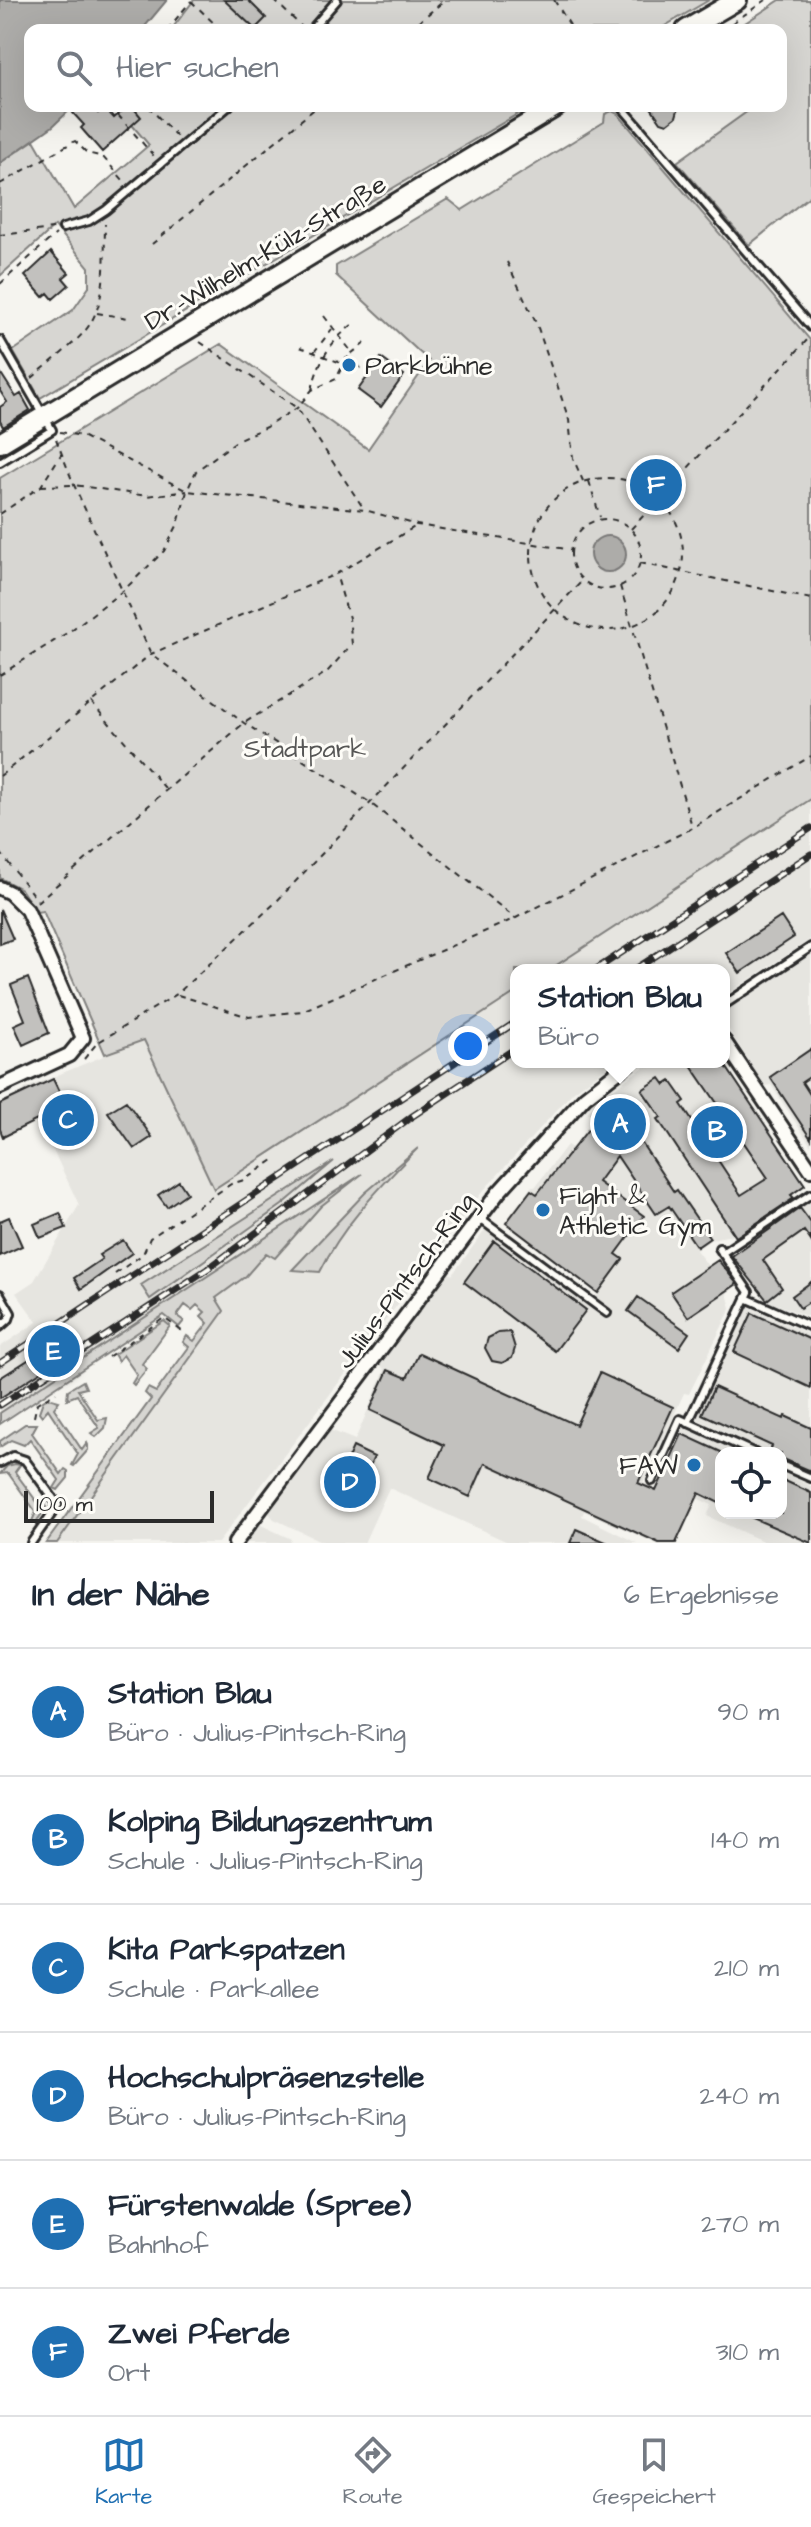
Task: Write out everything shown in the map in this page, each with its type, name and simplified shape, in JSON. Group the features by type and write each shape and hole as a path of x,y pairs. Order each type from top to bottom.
{"main road":[{"path":"696,24 737,0"},
{"name":"Dr.-Wilhelm-Külz-Straße","path":"0,443 48,424 547,112"}],"street":[{"path":"0,888 10,893 27,910 83,1038 69,1055 0,1087"},
{"path":"730,1050 811,1170"},
{"name":"Julius-Pintsch-Ring","path":"235,1543 517,1170 600,1083 621,1068"}],"lane":[{"path":"314,24 337,0"},
{"path":"63,228 89,221 106,210 222,112"},
{"path":"626,112 811,327"},
{"path":"0,340 48,424 0,462"},
{"path":"730,1001 811,947"},
{"path":"688,1423 749,1292 720,1251 811,1194"},
{"path":"479,1218 607,1313"},
{"path":"0,1309 2,1297"},
{"path":"2,1297 11,1313 2,1326"},
{"path":"746,1298 811,1327"},
{"path":"652,1481 680,1419 742,1447"},
{"path":"0,1463 13,1456 25,1460 58,1505 31,1543"},
{"path":"787,1468 811,1478"}],"path":[{"path":"172,24 191,0 215,24"},
{"path":"274,0 301,24"},
{"path":"416,24 445,0"},
{"path":"554,0 569,24"},
{"path":"115,112 160,164"},
{"path":"154,112 183,143"},
{"path":"152,244 311,112"},
{"path":"0,184 75,141 87,153 103,157 130,188"},
{"path":"26,384 85,332 96,313 103,281 106,210"},
{"path":"0,235 63,228"},
{"path":"0,284 63,228"},
{"path":"507,262 537,325 569,420 573,458 583,482"},
{"path":"96,313 128,318"},
{"path":"324,316 352,352"},
{"path":"0,675 70,631 124,590 164,551 178,524 196,471 239,439 297,408 312,390 322,355 352,325"},
{"path":"313,352 333,328"},
{"path":"631,529 811,336"},
{"path":"199,341 297,408 365,510"},
{"path":"312,390 336,379 347,357 365,343"},
{"path":"300,347 343,363"},
{"path":"347,357 361,368"},
{"path":"48,424 151,654 244,723 369,802 516,918"},
{"path":"48,424 82,436 187,491"},
{"path":"0,514 41,486 62,452"},
{"path":"613,478 639,485 659,499 674,517 682,540 676,587 662,607 643,622 621,630 597,630 572,622 554,609 536,585 530,559 533,533 545,510 563,491 583,482 613,478"},
{"path":"589,480 601,520"},
{"path":"41,486 74,485 147,496 187,491 365,510 417,525 572,550"},
{"path":"601,520 613,520 631,529 641,548 640,563 632,578 620,586 605,589 583,580 574,566 572,550 583,528 601,520"},
{"path":"0,776 151,654 336,574 417,525"},
{"path":"640,563 811,599"},
{"path":"0,852 38,901 244,723 327,672 352,644 349,618 336,574"},
{"path":"97,1043 177,994 275,903 583,580"},
{"path":"620,586 692,828"},
{"path":"90,701 167,789"},
{"path":"177,994 249,1017 302,1011 516,918 692,828 811,756"},
{"path":"115,1274 143,1254 150,1238 231,1184 244,1180 274,1160"},
{"path":"108,1357 164,1318 183,1332"},
{"path":"34,1417 37,1403 56,1392"}],"shaded area":[{"path":"0,0 167,0 147,24 24,24 24,112 68,112 0,163"},
{"path":"608,536 620,542 626,554 620,566 608,572 596,566 590,554 596,542"},
{"path":"811,799 811,939 730,992 730,964 559,964"},
{"path":"811,954 811,1146 771,1085 765,1086 730,1031 730,1008"},
{"path":"510,996 510,1068 606,1068 573,1092 483,1191 218,1543 53,1543 215,1317 189,1295 0,1419 0,1347 37,1322 16,1293 34,1281 79,1205 24,1089 144,1039 215,1189"},
{"path":"643,1068 727,1068 806,1186 732,1235 711,1239 696,1250 708,1266 719,1259 737,1285 727,1293 731,1308 689,1394 684,1393 643,1483 692,1506 675,1543 655,1543 584,1511 582,1516 637,1543 510,1543 389,1488 364,1543 325,1543 274,1519 268,1512 330,1430 355,1440 385,1370 379,1364 447,1272 452,1275 486,1229 590,1306 598,1294 504,1223 567,1145 572,1148 593,1120 588,1112 606,1094"},
{"path":"811,1200 811,1318 765,1300 731,1256"},
{"path":"747,1306 811,1335 811,1472 787,1461 787,1447 757,1447 695,1418"},
{"path":"682,1427 726,1447 715,1447 715,1519 787,1519 787,1475 811,1486 811,1543 767,1543 707,1516 712,1505 657,1480"},
{"path":"259,1524 291,1539 289,1543 245,1543"}],"green space":[{"path":"194,0 709,0 668,24 176,24"},
{"path":"780,0 809,0 811,3 811,195 749,245 677,162 747,112 787,112 787,24 744,24"},
{"path":"121,112 521,112 40,398 13,351 73,310 89,287 89,267 55,226 0,276 0,163 34,140 74,209 149,145"},
{"name":"Stadtpark","path":"605,114 618,114 811,341 811,799 558,964 510,964 510,996 214,1189 144,1040 105,1054 43,911 36,912 21,889 0,878 0,478 221,344 368,449 429,361 336,275 336,266 448,199 462,210 604,122"},
{"path":"418,1148 351,1222 320,1272 292,1270 365,1193"},
{"path":"334,1161 282,1205 150,1299 141,1285"},
{"path":"362,1174 321,1206 275,1258 266,1253 246,1276 216,1298 224,1311 57,1543 46,1543 151,1399 145,1393 148,1388 156,1392 189,1347 183,1342 187,1336 194,1341 208,1323 201,1316 205,1312 197,1305 192,1310 185,1305 177,1316 184,1321 179,1327 164,1315 0,1424 0,1413"},
{"path":"164,1321 170,1326 142,1364 147,1369 134,1385 132,1383 137,1375 123,1355 118,1361 114,1354"},
{"path":"83,1381 86,1388 78,1390 98,1420 107,1418 105,1428 96,1437 91,1433 99,1428 77,1395 67,1399 68,1390"},
{"path":"48,1398 59,1401 54,1408 82,1450 88,1445 88,1450 74,1466 78,1454 48,1409 42,1416 39,1412 43,1401"},
{"path":"25,1424 37,1424 32,1433 61,1474 65,1469 68,1471 68,1478 58,1490 54,1488 59,1480 30,1439 24,1445 11,1440 0,1447 0,1441"},
{"path":"20,1465 15,1472 40,1506 43,1501 46,1502 46,1508 36,1522 32,1521 36,1512 8,1473 0,1474 7,1466"}],"building":[{"path":"224,0 248,0 266,18 260,24 250,24"},
{"path":"109,112 114,118 121,112 137,112 141,117 102,152 81,128 84,125 73,113"},
{"path":"654,112 677,112 667,124 661,122"},
{"path":"51,252 69,273 63,278 69,285 53,299 48,293 43,297 25,276"},
{"path":"381,358 404,375 381,407 358,390"},
{"path":"0,372 16,397 21,394 30,410 3,427 0,407 7,402 0,391"},
{"path":"0,909 13,939 0,944"},
{"path":"781,917 794,937 740,973 726,953"},
{"path":"28,978 49,1033 23,1045 14,1025 25,1020 11,985"},
{"path":"811,1049 811,1076 802,1082 811,1096 811,1139 770,1077"},
{"path":"693,1068 727,1068 805,1185 791,1195 794,1198 736,1237 642,1090 660,1078 665,1085 671,1081 685,1101 681,1104 741,1195 768,1178"},
{"path":"53,1079 66,1106 46,1115 54,1133 45,1137 37,1120 3,1137 0,1104"},
{"path":"126,1101 152,1137 134,1149 108,1112"},
{"path":"617,1106 674,1192 677,1190 710,1238 697,1247 669,1206 656,1214 617,1156 598,1182 644,1216 616,1254 623,1259 598,1293 506,1223 531,1190 537,1194 594,1122"},
{"path":"179,1181 187,1193 167,1207 158,1195"},
{"path":"800,1208 811,1223 811,1241 804,1231 763,1260 782,1288 767,1300 732,1256"},
{"path":"60,1213 66,1228 40,1238 34,1224"},
{"path":"9,1217 22,1246 0,1256 0,1221"},
{"path":"123,1240 132,1253 81,1289 74,1278 102,1259 99,1255"},
{"path":"494,1241 586,1310 555,1351 464,1282"},
{"path":"718,1260 737,1284 688,1317 671,1292"},
{"path":"811,1282 811,1301 800,1308 792,1296"},
{"path":"638,1297 689,1333 679,1348 628,1311"},
{"path":"752,1313 811,1340 811,1388 734,1352"},
{"path":"510,1332 515,1348 512,1358 502,1363 492,1361 485,1348 488,1338"},
{"path":"50,1346 59,1360 0,1398 0,1378"},
{"path":"419,1353 576,1425 600,1373 673,1407 638,1483 656,1491 682,1434 715,1449 715,1501 699,1493 676,1543 659,1543 485,1463 470,1497 429,1478 444,1445 370,1410 388,1370 407,1378"},
{"path":"714,1387 811,1428 811,1471 787,1461 787,1447 772,1447 702,1414"},
{"path":"353,1447 374,1457 350,1509 329,1500"},
{"name":"FAW","path":"787,1482 811,1493 811,1543 755,1519 787,1519"},
{"path":"576,1529 608,1543 570,1543"}],"railway":[{"path":"604,964 811,828"},
{"path":"643,964 811,854"},
{"path":"0,1363 510,1026"},
{"path":"0,1405 209,1268 411,1117 510,1052"}],"place":[{"name":"Parkbühne","path":"349,365"},
{"name":"Zwei Pferde","path":"656,485"},
{"name":"Kita Parkspatzen","path":"68,1120"},
{"name":"Station Blau","path":"620,1124"},
{"name":"Kolping Bildungszentrum","path":"717,1132"},
{"name":"Fight & Athletic Gym","path":"543,1210"},
{"name":"Fürstenwalde (Spree)","path":"54,1351"},
{"name":"FAW","path":"694,1465"},
{"name":"Hochschulpräsenzstelle","path":"350,1482"}]}
